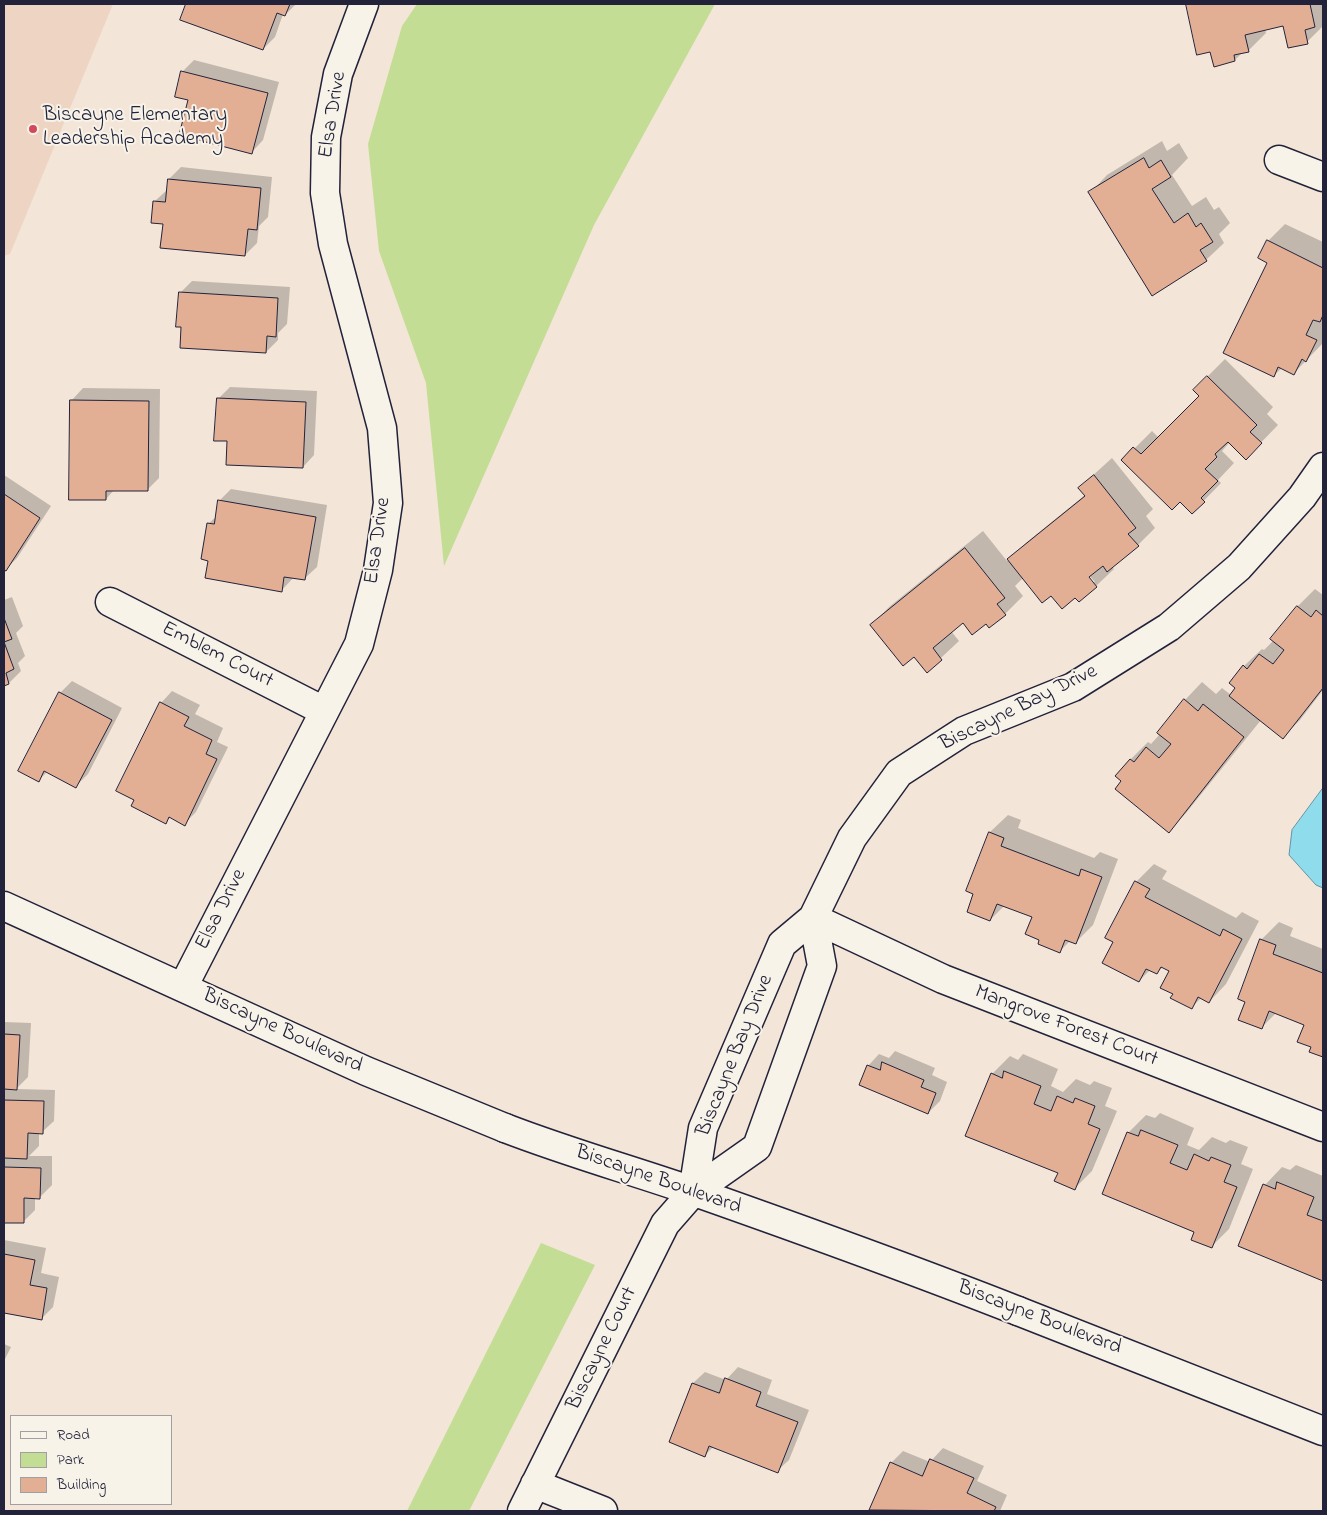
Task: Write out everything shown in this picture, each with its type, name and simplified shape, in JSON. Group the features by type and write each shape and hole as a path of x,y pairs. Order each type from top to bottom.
{"street":[{"name":"Elsa Drive","path":"183,987 359,644 378,570 388,503 382,428 333,244 325,193 326,137 338,74 364,4"},
{"path":"1279,160 1323,177"},
{"name":"Biscayne Bay Drive","path":"693,1192 703,1128 782,944 814,918 852,838 899,773 964,731 1073,687 1170,627 1239,567 1302,497 1323,467"},
{"name":"Emblem Court","path":"110,602 324,711"},
{"name":"Biscayne Boulevard","path":"4,906 453,1108 551,1146 693,1192 938,1279 1323,1431"},
{"name":"Biscayne Bay Drive","path":"693,1192 757,1147 822,966 814,918"},
{"name":"Mangrove Forest Court","path":"814,918 943,979 1323,1127"},
{"name":"Biscayne Court","path":"522,1511 665,1224 693,1192"},
{"path":"535,1484 604,1511"}],"shaded area":[{"name":"Biscayne Elementary Leadership Academy","path":"4,4 113,4 10,254 4,256"}],"green space":[{"path":"417,4 715,4 594,225 444,566 426,383 379,251 368,144 402,26"},
{"path":"541,1243 595,1265 469,1511 407,1511"}],"water":[{"path":"1323,788 1323,888 1316,885 1289,855 1292,830"}],"building":[{"path":"186,4 290,4 285,16 277,13 263,50 180,20"},
{"path":"1186,4 1310,4 1315,27 1305,30 1308,44 1288,48 1283,26 1245,35 1249,52 1234,55 1235,61 1214,67 1210,52 1197,55"},
{"path":"181,71 268,93 252,154 179,135 188,100 175,97"},
{"path":"1144,158 1149,168 1161,160 1171,177 1152,189 1174,223 1188,213 1196,227 1201,223 1213,242 1200,250 1207,261 1152,296 1088,192"},
{"path":"168,179 261,188 257,230 248,229 245,256 160,248 163,224 151,223 153,201 165,202"},
{"path":"1267,240 1323,268 1323,315 1320,322 1313,320 1306,335 1317,340 1306,362 1302,359 1294,375 1278,367 1274,377 1223,353 1267,263 1258,258"},
{"path":"179,292 278,298 276,337 267,336 266,353 180,348 181,327 176,327"},
{"path":"1207,376 1257,425 1250,432 1262,443 1246,460 1228,442 1215,454 1217,457 1205,469 1218,481 1201,498 1205,502 1192,514 1180,502 1172,510 1121,460 1133,447 1141,454 1199,396 1193,390"},
{"path":"217,398 306,402 303,468 226,465 227,441 214,441"},
{"path":"70,400 149,401 148,491 106,491 106,500 69,500"},
{"path":"1094,475 1136,528 1128,534 1139,546 1107,572 1103,566 1089,577 1097,587 1079,602 1075,598 1062,609 1051,596 1042,603 1007,559 1085,496 1078,488"},
{"path":"4,494 40,518 6,571 4,570"},
{"path":"218,500 316,517 305,580 284,577 282,592 205,578 208,561 201,559 207,523 214,524"},
{"path":"965,548 1005,598 997,604 1006,615 989,628 986,624 972,635 963,623 933,648 942,660 927,673 914,657 903,666 870,625"},
{"path":"1297,606 1311,617 1316,610 1323,616 1323,688 1283,739 1229,696 1235,688 1229,683 1243,665 1247,669 1259,654 1273,664 1284,650 1270,639"},
{"path":"4,618 12,639 4,642"},
{"path":"4,642 14,669 6,673 9,684 4,686"},
{"path":"59,692 112,720 76,788 44,771 39,782 18,771"},
{"path":"1184,699 1198,711 1203,704 1244,737 1169,833 1115,789 1121,781 1115,776 1130,759 1134,762 1146,747 1159,758 1171,744 1157,733"},
{"path":"160,702 189,717 184,726 212,740 206,754 217,759 185,826 169,817 166,824 131,806 134,800 116,791"},
{"path":"989,832 1004,838 1001,846 1079,876 1081,869 1102,877 1076,944 1065,940 1060,953 1038,944 1039,940 1025,934 1032,917 997,904 990,921 967,912 973,894 966,891"},
{"path":"1135,881 1150,889 1145,897 1220,936 1223,929 1242,939 1209,1003 1198,997 1192,1009 1170,998 1173,994 1160,988 1169,971 1161,967 1157,974 1146,969 1139,982 1102,963 1113,942 1105,938"},
{"path":"1260,939 1276,945 1273,954 1323,973 1323,1057 1309,1052 1311,1047 1297,1042 1304,1025 1269,1011 1262,1029 1238,1020 1245,1002 1238,999"},
{"path":"4,1034 20,1035 17,1090 4,1089"},
{"path":"882,1062 924,1080 921,1087 936,1093 928,1114 859,1085 867,1065 880,1070"},
{"path":"1004,1071 1041,1086 1034,1104 1051,1111 1057,1096 1073,1103 1075,1098 1095,1106 1088,1124 1100,1129 1075,1190 1054,1181 1058,1173 965,1136 991,1073 1002,1078"},
{"path":"4,1100 44,1101 43,1134 28,1133 27,1159 4,1158"},
{"path":"1141,1130 1178,1145 1170,1163 1187,1170 1194,1154 1209,1161 1211,1157 1231,1165 1224,1182 1237,1187 1212,1248 1191,1240 1194,1232 1102,1194 1127,1132 1138,1136"},
{"path":"4,1167 41,1168 40,1199 24,1198 24,1223 4,1223"},
{"path":"1277,1182 1314,1197 1307,1215 1323,1221 1323,1281 1238,1246 1263,1184 1275,1189"},
{"path":"4,1254 35,1260 30,1285 47,1288 42,1320 4,1313"},
{"path":"725,1378 761,1392 756,1406 798,1422 778,1473 709,1446 705,1457 669,1442 692,1383 719,1393"},
{"path":"930,1459 974,1478 967,1493 996,1507 994,1511 869,1510 890,1462 922,1476"}],"place":[{"name":"Biscayne Elementary Leadership Academy","path":"33,129"}]}
